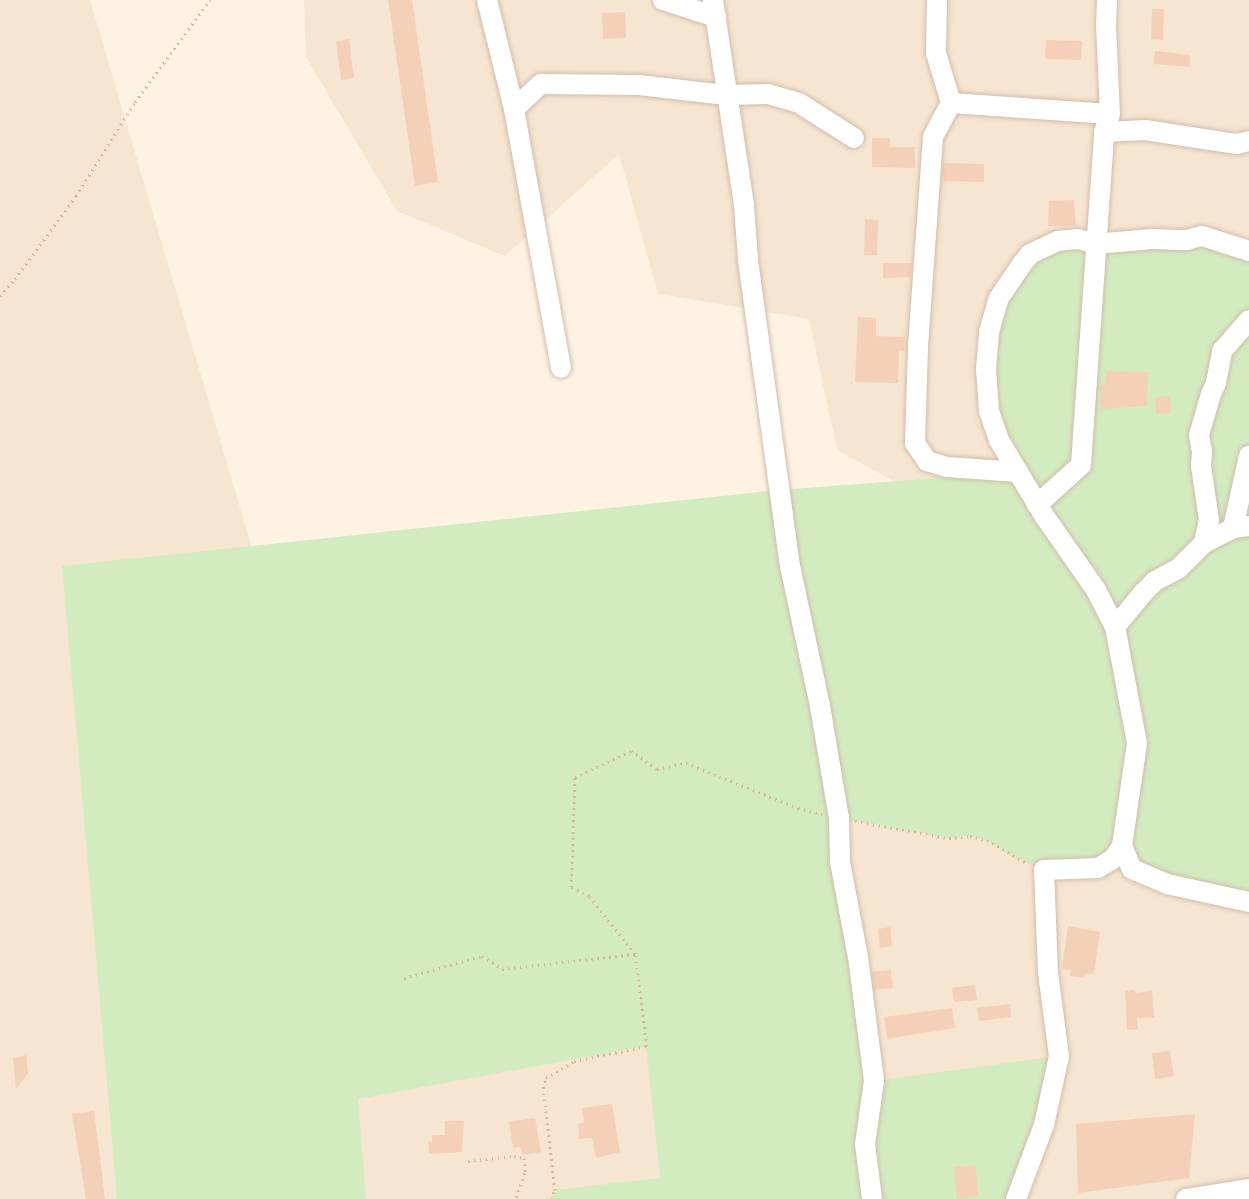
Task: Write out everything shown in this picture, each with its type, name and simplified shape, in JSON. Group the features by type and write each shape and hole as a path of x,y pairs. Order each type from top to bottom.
{"street":[{"path":"487,0 514,108 561,368"},
{"path":"663,0 715,8 744,205 748,260 790,566 820,706 839,818 840,862 858,957 874,1081 865,1144 872,1199"},
{"path":"937,0 936,53 951,103 933,137 918,336 915,443 927,461 947,467 1018,472"},
{"path":"1037,505 1082,465 1088,401 1095,244 1107,123 1107,0"},
{"path":"514,108 541,84 639,85 726,95 768,94 799,103 854,138"},
{"path":"951,103 1107,123 1236,144 1249,141"},
{"path":"1016,1199 1044,1125 1059,1056 1048,973 1044,870 1098,868 1113,859 1122,846 1137,743 1115,627 1096,591 1037,505 999,440 989,411 986,369 989,332 999,298 1030,254 1058,241 1078,239 1095,244 1152,239 1186,240 1202,236 1249,251"},
{"path":"1204,543 1209,520 1199,435 1210,394 1216,383 1222,351 1249,320"},
{"path":"1115,627 1155,581 1179,568 1204,543 1241,527 1249,456"},
{"path":"1122,846 1132,869 1167,884 1249,902"},
{"path":"1186,1199 1249,1189"}],"path":[{"path":"0,296 76,196 135,102 210,0"},
{"path":"550,1199 555,1190 555,1171 543,1088 546,1078 574,1061 647,1046 635,954 589,896 571,887 574,777 631,751 657,769 686,763 798,808 839,818 949,838 970,836 987,840 1015,858 1044,870"},
{"path":"404,978 482,956 502,969 635,954"},
{"path":"468,1161 514,1155 524,1158 525,1173 515,1199"}],"shaded area":[{"path":"0,0 90,0 399,1045 443,632 1249,776 1249,1199 0,1199"},
{"path":"304,0 1249,0 1249,412 914,492 837,450 809,319 658,294 619,154 505,256 397,211 306,57"}],"green space":[{"path":"1152,239 1249,251 1249,899 1132,869 1122,846 1098,868 1044,870 1015,858 986,840 970,836 949,838 839,818 874,1081 1059,1056 1016,1199 551,1199 555,1190 660,1178 646,1046 358,1099 366,1199 117,1199 62,566 779,490 1017,472 992,420 999,298 1058,241"}],"building":[{"path":"388,0 412,0 438,182 415,186"},
{"path":"1152,9 1164,9 1163,40 1151,39"},
{"path":"625,12 626,38 603,39 602,13"},
{"path":"349,39 354,78 341,80 336,41"},
{"path":"1046,40 1082,41 1081,60 1045,59"},
{"path":"1155,51 1190,55 1189,67 1154,64"},
{"path":"872,138 890,138 890,147 915,147 915,168 872,167"},
{"path":"943,163 984,164 984,182 942,181"},
{"path":"1074,200 1076,226 1048,226 1049,201"},
{"path":"865,219 878,220 877,255 864,255"},
{"path":"883,263 912,263 911,277 883,278"},
{"path":"858,317 876,318 876,336 905,337 904,351 899,351 898,383 855,382"},
{"path":"1106,371 1148,372 1147,406 1101,409 1100,385 1105,385"},
{"path":"1170,396 1171,413 1156,414 1155,397"},
{"path":"1068,926 1100,932 1094,974 1085,973 1084,978 1070,976 1071,970 1062,969"},
{"path":"890,927 892,946 880,948 878,929"},
{"path":"891,970 893,988 874,990 872,972"},
{"path":"975,985 977,1000 954,1002 952,988"},
{"path":"1135,990 1135,993 1152,991 1154,1017 1137,1018 1138,1029 1127,1030 1125,991"},
{"path":"1010,1004 1011,1017 979,1021 977,1008"},
{"path":"952,1008 955,1028 887,1039 884,1017"},
{"path":"1170,1051 1174,1076 1155,1079 1152,1053"},
{"path":"26,1055 28,1073 16,1089 13,1058"},
{"path":"612,1104 620,1152 596,1158 592,1138 579,1139 578,1124 584,1123 582,1108"},
{"path":"94,1111 105,1199 86,1199 72,1114"},
{"path":"1195,1114 1189,1178 1078,1193 1076,1124"},
{"path":"535,1118 541,1152 522,1155 520,1147 513,1148 509,1122"},
{"path":"445,1121 464,1121 462,1152 429,1154 428,1141 432,1142 432,1135 445,1135"},
{"path":"975,1165 979,1196 957,1199 954,1167"}]}
